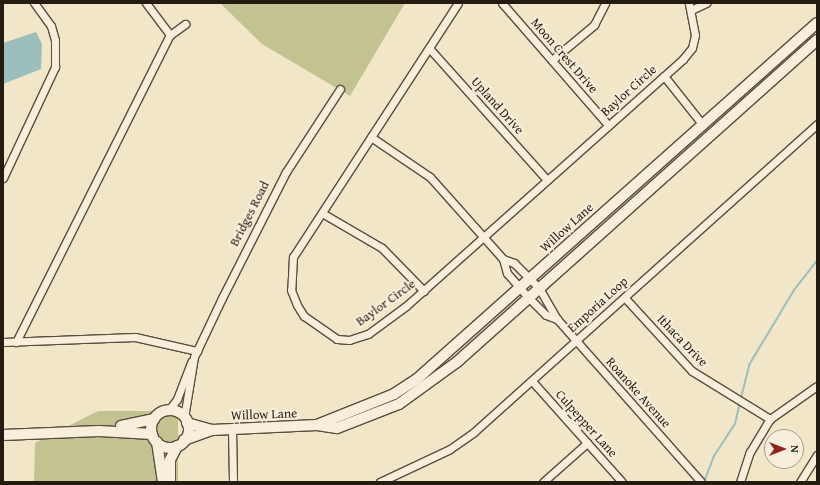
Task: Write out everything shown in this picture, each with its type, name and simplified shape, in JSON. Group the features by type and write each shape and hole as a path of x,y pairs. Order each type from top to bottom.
{"street":[{"path":"3,178 55,67 53,33 34,3"},
{"path":"146,3 170,35"},
{"name":"Baylor Circle","path":"458,3 293,257 290,271 297,305 325,332 349,340 368,334 424,291 664,76 692,48 695,35 690,6"},
{"name":"Moon Crest Drive","path":"502,3 608,125"},
{"path":"552,60 594,25 605,3"},
{"path":"690,6 706,3"},
{"name":"Willow Lane","path":"317,425 387,397 417,379 817,23"},
{"path":"16,342 170,35 185,24"},
{"name":"Willow Lane","path":"181,443 212,430 317,425 337,428 399,404 457,362 817,40"},
{"name":"Upland Drive","path":"429,48 547,180"},
{"path":"664,76 702,125"},
{"name":"Bridges Road","path":"168,411 178,399 185,370 196,354 286,172 340,89"},
{"name":"Emporia Loop","path":"380,482 459,444 576,342 817,124"},
{"path":"371,137 430,177 503,259"},
{"path":"322,213 382,248 424,291"},
{"name":"Roanoke Avenue","path":"503,259 507,273 520,288 546,315 557,320"},
{"name":"Roanoke Avenue","path":"503,259 514,263 539,288 557,320 702,482"},
{"name":"Ithaca Drive","path":"624,298 692,371 770,419"},
{"path":"3,342 135,336 196,354"},
{"name":"Bridges Road","path":"186,421 196,354"},
{"name":"Culpepper Lane","path":"532,381 622,482"},
{"path":"740,482 750,452 770,419 817,386"},
{"path":"100,431 154,419 168,411 186,421 181,443 170,460 170,482"},
{"path":"154,419 154,438 163,482"},
{"name":"Willow Lane","path":"186,421 212,430"},
{"path":"232,429 233,482"},
{"path":"3,435 100,431 154,438 165,447 181,443"},
{"path":"543,482 587,443"},
{"path":"800,482 817,454"}],"green space":[{"path":"220,3 405,3 350,96 262,44"},
{"path":"98,411 178,411 178,482 34,482 35,443"}],"water":[{"path":"36,32 42,44 41,69 3,84 3,43"}],"waterway":[{"path":"741,398 749,365 794,290 817,261"},
{"path":"704,482 714,456 735,424 740,403"}]}
